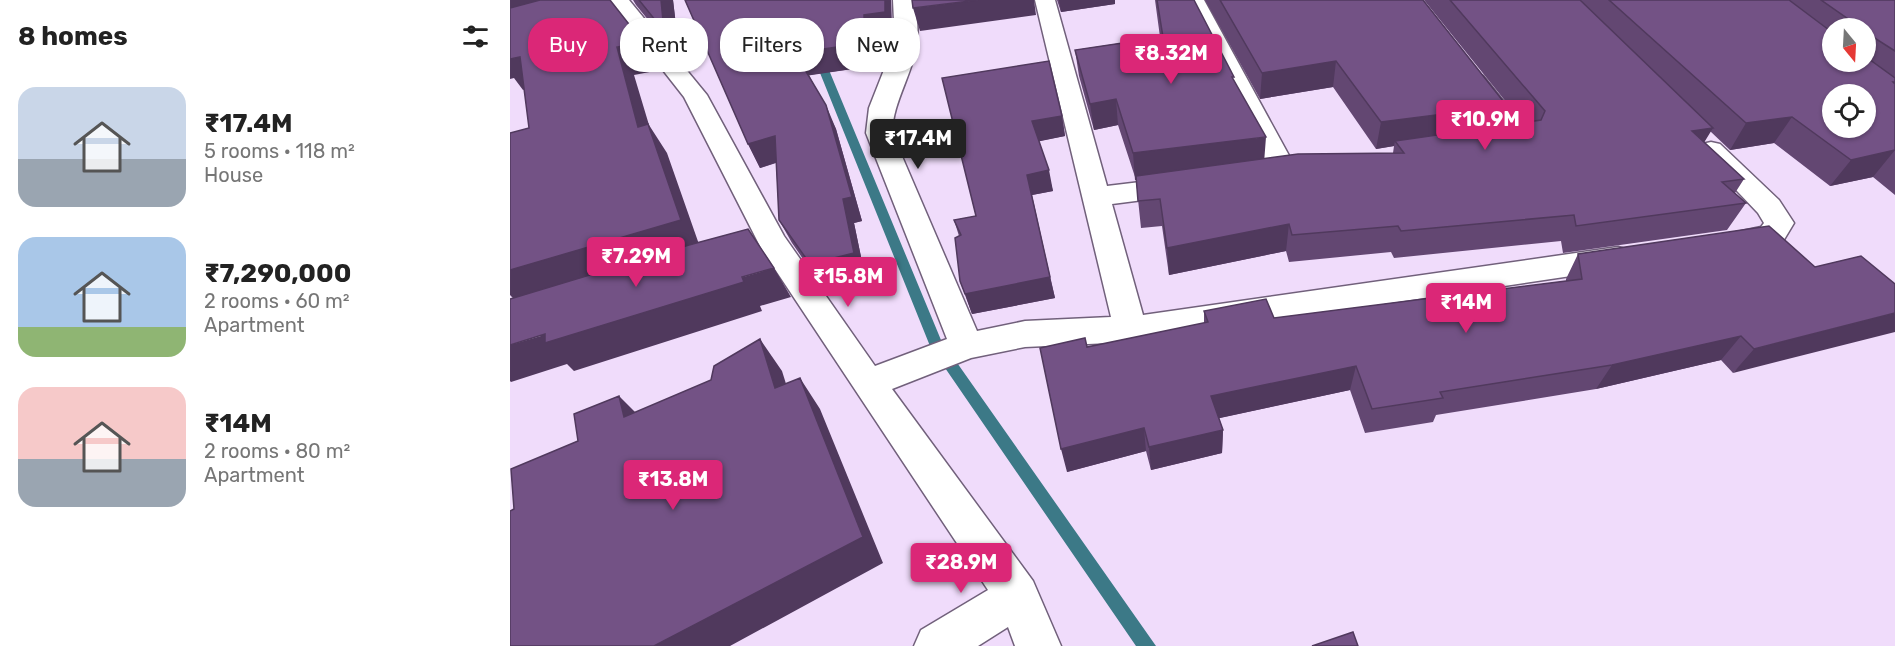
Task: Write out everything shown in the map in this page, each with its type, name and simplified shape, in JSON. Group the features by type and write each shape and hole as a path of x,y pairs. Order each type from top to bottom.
{"street":[{"path":"903,0 906,46 883,98 879,133 967,346"},
{"path":"1046,0 1130,329"},
{"path":"1194,0 1284,172"},
{"path":"616,2 695,95 772,241 868,383 1018,596 1038,646"},
{"path":"1462,65 1520,139 1496,142"},
{"path":"1693,133 1769,207 1779,223 1771,236 1712,245"},
{"path":"1095,197 1202,183"},
{"path":"738,251 772,241"},
{"path":"868,383 967,346 1024,334 1130,329 1640,255"},
{"path":"937,646 1018,596"}],"building":[{"path":"540,0 610,0 624,18 620,18 620,46 617,47 620,72 624,72 638,127 648,124 681,220 510,270 510,133 529,128 520,57 510,59 510,8"},
{"path":"639,0 661,0 663,18 654,18"},
{"path":"685,0 885,0 885,12 864,15 864,18 836,18 836,47 824,49 824,18 720,18 720,72 806,72 826,105 852,197 843,199 854,253 810,264 779,220 775,136 748,144 708,53 708,18 693,18"},
{"path":"912,0 978,0 913,8"},
{"path":"1157,0 1194,0 1234,77 1232,77 1266,137 1133,153 1116,99 1090,104 1075,50 1163,37"},
{"path":"1220,0 1423,0 1507,106 1381,122 1336,61 1262,73"},
{"path":"1450,0 1580,0 1713,128 1692,131 1744,179 1722,182 1746,203 1576,226 1574,215 1401,231 1398,226 1292,235 1289,224 1167,248 1160,199 1138,201 1136,176 1298,154 1404,153 1395,141 1541,120 1545,111"},
{"path":"1609,0 1789,0 1822,25 1822,72 1876,72 1876,64 1895,78 1893,82 1895,84 1895,150 1851,160 1792,117 1746,123"},
{"path":"1821,0 1895,0 1895,51 1876,39 1876,18 1847,18"},
{"path":"1049,61 1062,116 1032,121 1049,170 1027,175 1050,277 965,294 960,281 955,238 961,235 954,220 976,216 942,78"},
{"path":"1769,226 1815,267 1861,256 1895,284 1895,313 1754,349 1741,336 1612,365 1440,392 1443,398 1372,409 1356,366 1211,396 1223,430 1149,447 1144,428 1061,449 1040,348 1085,338 1087,347 1208,322 1204,311 1266,299 1274,318 1582,279 1578,254"},
{"path":"748,229 774,268 742,277 744,282 545,343 545,334 510,345 510,299"},
{"path":"760,339 775,388 800,378 863,537 654,646 510,646 510,511 514,509 511,469 578,441 574,414 619,396 624,417 711,380 714,366"},
{"path":"1353,632 1358,646 1312,646"}],"waterway":[{"path":"708,27 716,25"},
{"path":"824,70 935,342 1147,646"}]}
